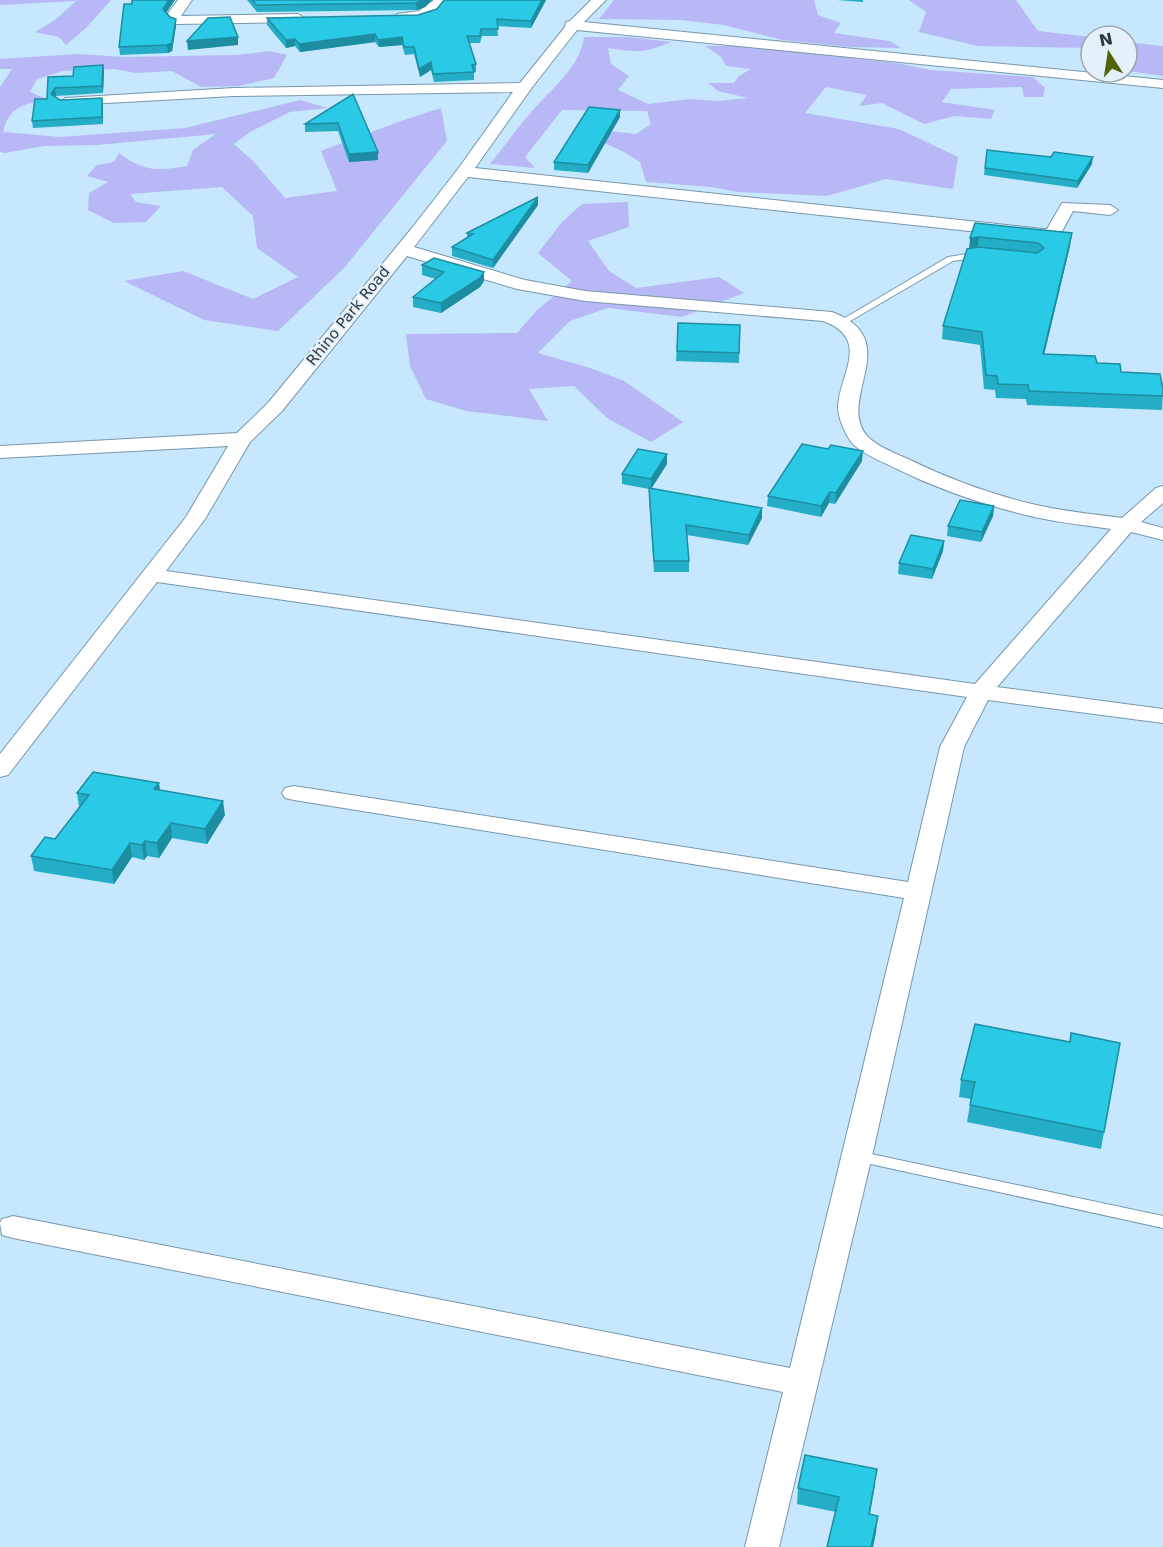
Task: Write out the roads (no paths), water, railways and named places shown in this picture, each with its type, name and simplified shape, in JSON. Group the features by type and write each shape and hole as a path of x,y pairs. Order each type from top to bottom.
{"street":[{"path":"185,0 173,16 177,20 310,18"},
{"path":"392,17 418,16 431,12 441,0"},
{"name":"Rhino Park Road","path":"0,770 195,519 242,439 275,407 464,172 524,87 571,26 599,0"},
{"path":"571,26 1163,84"},
{"path":"61,102 234,92 524,87"},
{"path":"464,172 1044,234 1053,233 1068,206 1110,210"},
{"path":"401,249 523,285 585,296 826,316 842,322 858,342 858,368 848,407 853,427 860,440 877,452 929,477 1029,510 1126,525 1163,534"},
{"path":"0,452 242,439"},
{"path":"762,1547 857,1156 952,747 981,692 1126,525 1163,492"},
{"path":"152,575 1163,716"},
{"path":"294,793 917,892"},
{"path":"13,1227 801,1383"}],"lane":[{"path":"842,322 951,259 966,255 989,256"},
{"path":"857,1156 1163,1222"}]}
